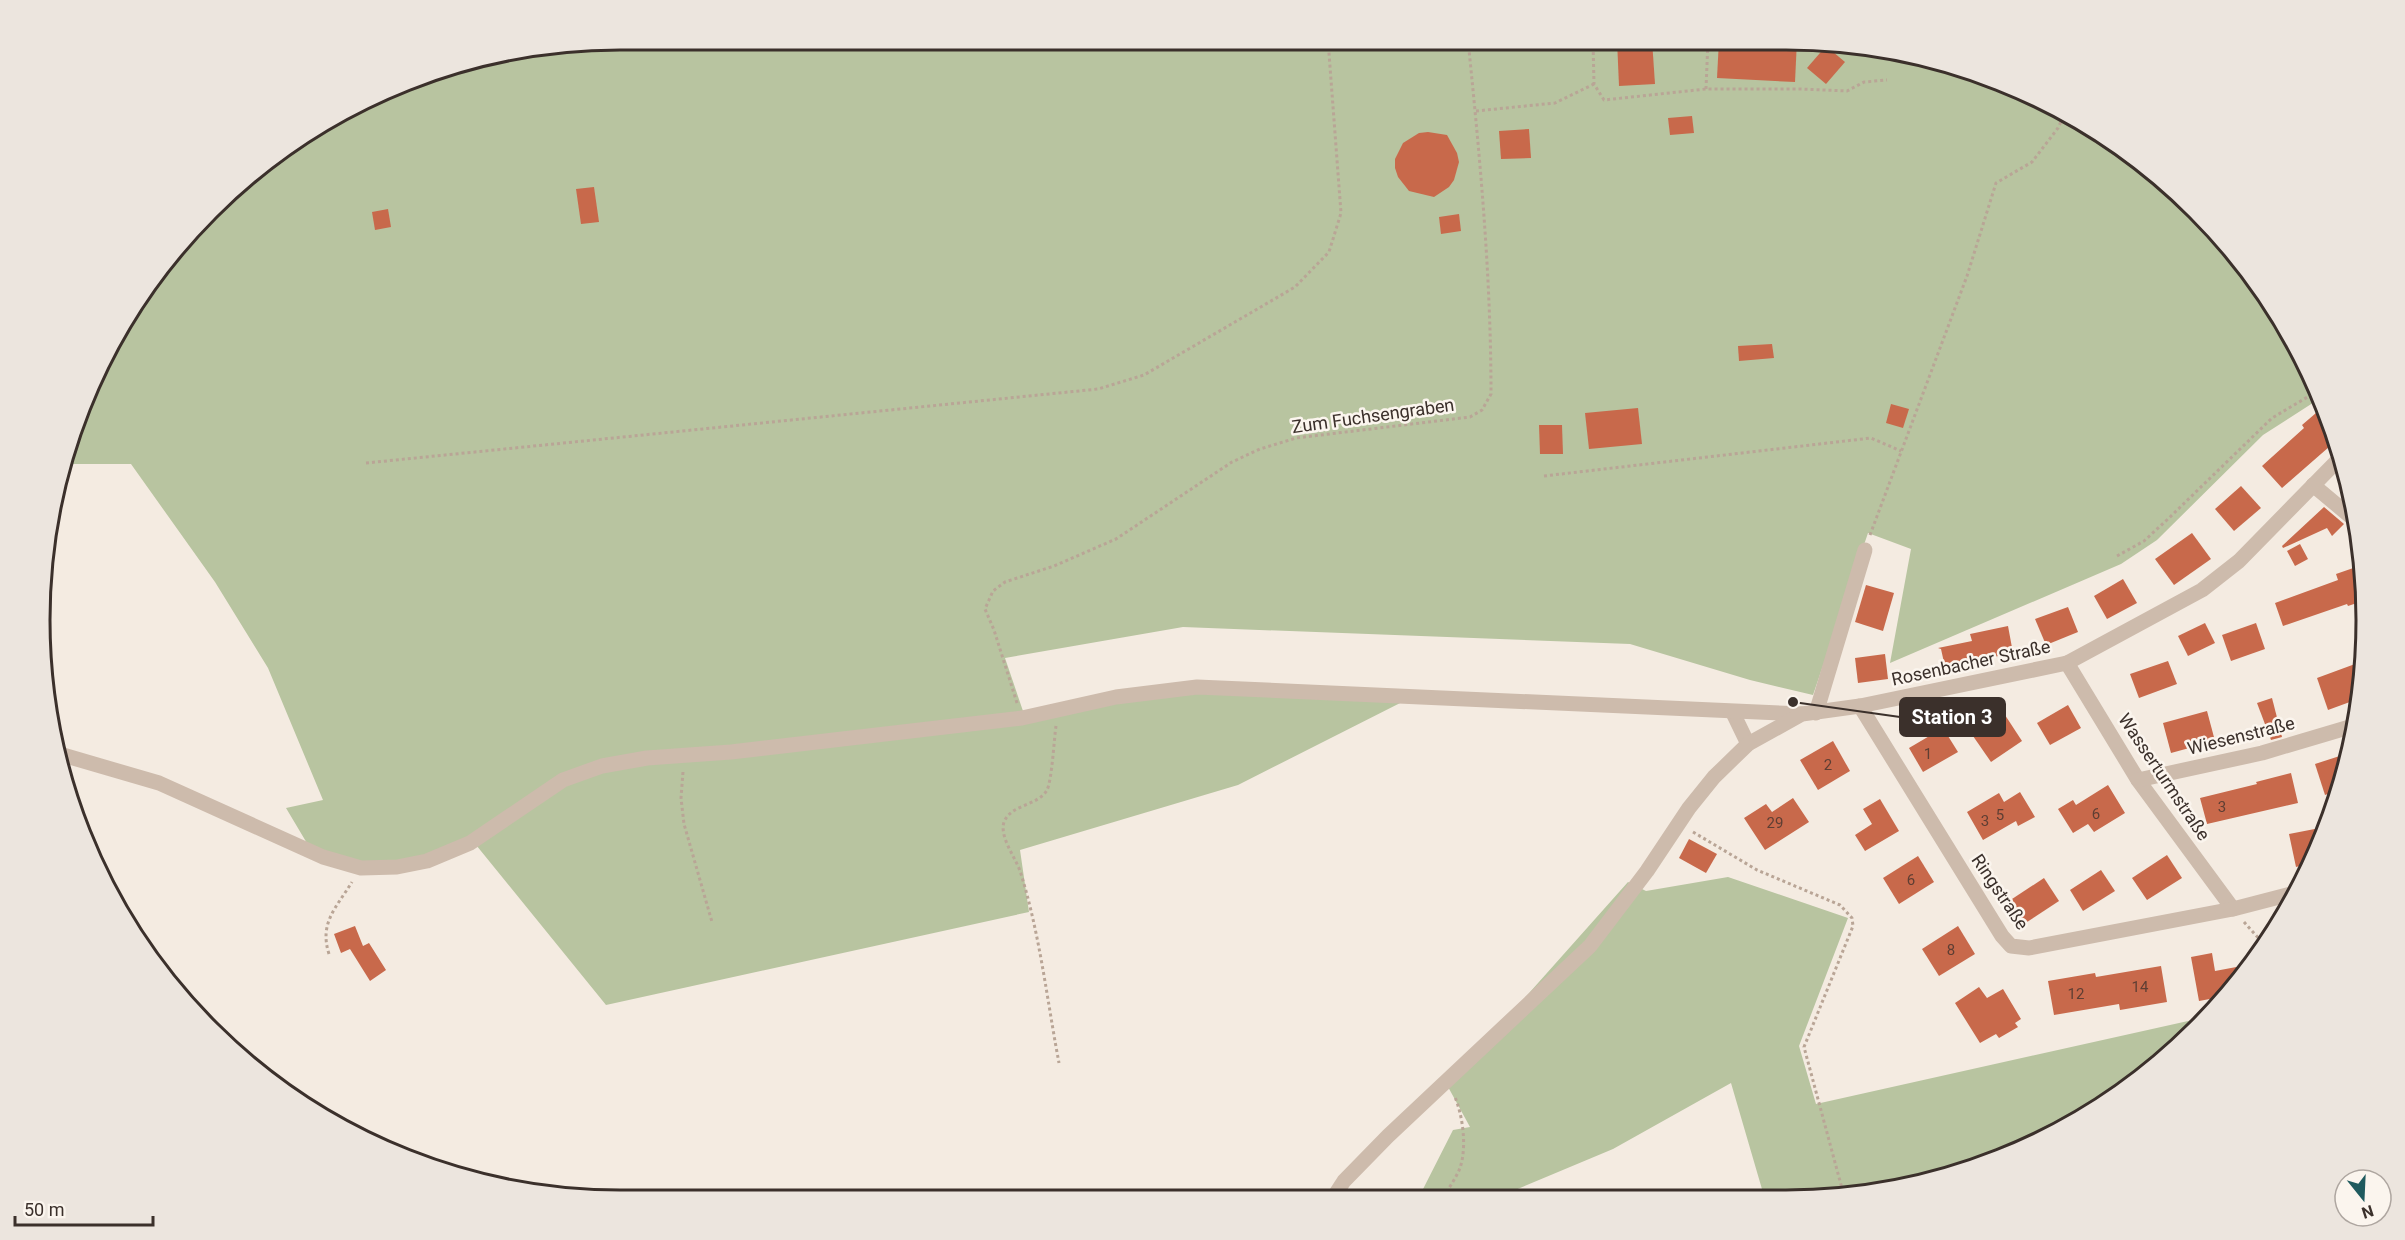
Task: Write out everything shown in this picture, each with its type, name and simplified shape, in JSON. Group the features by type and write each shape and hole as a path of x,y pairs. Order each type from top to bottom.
{"street":[{"name":"Rosenbacher Straße","path":"1338,1190 1344,1181 1590,945 1647,871 1678,824 1714,777 1748,744 1809,713 1860,705 2067,663 2202,590 2239,561 2334,464"},
{"path":"2313,485 2346,512"},
{"path":"66,757 159,783 323,857 361,868 397,867 427,861 470,843 563,780 602,766 647,758 731,752 1022,717 1116,696 1197,687 1733,713 1809,713 1865,550"},
{"name":"Wasserturmstraße","path":"2067,663 2138,780 2234,909"},
{"name":"Ringstraße","path":"1860,705 2002,936 2012,946 2029,948 2234,909 2284,896"},
{"path":"1733,713 1748,744"},
{"name":"Wiesenstraße","path":"2138,780 2262,753 2345,729"}],"path":[{"path":"366,463 1098,389 1144,375 1295,287 1329,252 1341,213 1329,50"},
{"name":"Zum Fuchsengraben","path":"1022,717 985,609 993,591 1005,582 1054,566 1116,539 1232,462 1260,449 1296,438 1470,417 1482,410 1491,394 1488,261 1469,50"},
{"path":"1593,50 1594,84 1604,100 1706,89 1847,91 1864,82 1887,80"},
{"path":"1706,89 1708,50"},
{"path":"1476,111 1555,103 1594,84"},
{"path":"1865,550 1967,276 1996,183 2032,162 2061,121"},
{"path":"2116,556 2144,541 2272,418 2309,396"},
{"path":"1544,476 1871,438 1901,451"},
{"path":"1058,709 1048,789 1038,799 1011,813 1004,822 1004,832 1021,872 1032,917 1059,1063"},
{"path":"685,755 681,798 684,824 712,922"},
{"path":"1678,824 1757,870 1840,905 1852,918 1853,926 1804,1047 1842,1187"},
{"path":"329,954 324,938 330,918 361,868"},
{"path":"2234,909 2258,938"},
{"path":"1445,1083 1452,1090 1458,1106 1463,1151 1460,1168 1447,1190"}],"green space":[{"path":"1785,50 1859,54 1896,60 1968,80 2037,108 2070,126 2132,167 2188,217 2238,273 2279,335 2312,403 2263,435 2157,540 2121,564 1890,663 1911,549 1868,533 1813,695 1750,680 1630,644 1183,627 1005,658 1024,714 1177,687 1412,697 1238,785 1020,850 1029,912 606,1005 472,840 397,871 314,855 286,808 323,800 268,668 215,582 131,464 72,464 93,402 108,368 146,303 191,244 244,191 273,167 335,126 402,93 472,69 509,60 583,51"},
{"path":"1728,877 1848,918 1799,1046 1816,1104 2190,1020 2132,1073 2070,1114 2037,1132 1968,1160 1896,1180 1822,1189 1762,1190 1731,1083 1613,1149 1515,1190 1423,1190 1453,1130 1470,1127 1447,1085 1628,882 1646,891"}],"building":[{"path":"1617,50 1653,50 1655,84 1619,86"},
{"path":"1718,50 1797,50 1795,82 1717,78"},
{"path":"1822,51 1833,52 1845,62 1826,84 1807,68"},
{"path":"1692,116 1694,133 1670,135 1668,118"},
{"path":"1529,129 1531,158 1501,159 1499,131"},
{"path":"1419,133 1447,135 1457,153 1459,162 1454,180 1449,187 1434,197 1409,191 1398,177 1395,168 1395,159 1403,143"},
{"path":"594,187 599,222 581,224 576,189"},
{"path":"388,209 391,227 375,230 372,212"},
{"path":"1459,214 1461,231 1441,234 1439,217"},
{"path":"1772,344 1774,358 1739,361 1738,346"},
{"path":"1891,404 1909,409 1903,428 1886,423"},
{"path":"1638,408 1642,444 1589,449 1585,413"},
{"path":"2316,413 2328,448 2282,488 2262,466 2304,428 2302,425"},
{"path":"1539,425 1562,425 1563,454 1540,454"},
{"path":"2241,486 2261,508 2234,531 2215,509"},
{"path":"2324,507 2344,524 2332,536 2327,528 2283,548 2282,546"},
{"path":"2192,533 2211,559 2174,585 2155,559"},
{"path":"2300,544 2308,559 2295,566 2287,551"},
{"path":"2353,568 2355,604 2348,606 2347,604 2283,626 2275,603 2338,580 2336,574"},
{"path":"2123,579 2137,603 2107,619 2094,596"},
{"path":"1866,585 1894,593 1883,631 1855,622"},
{"path":"2068,607 2078,632 2046,645 2035,619"},
{"path":"2205,623 2215,643 2188,656 2178,636"},
{"path":"2256,623 2265,649 2231,661 2222,635"},
{"path":"2008,626 2013,653 1945,667 1941,649 1938,648 1972,641 1970,634"},
{"path":"1885,654 1888,679 1858,683 1855,658"},
{"path":"2168,661 2177,684 2139,698 2130,674"},
{"path":"2353,665 2350,702 2328,710 2317,678"},
{"path":"2272,698 2282,737 2271,740 2257,703"},
{"path":"2068,705 2081,728 2050,745 2037,723"},
{"path":"2207,711 2215,741 2171,753 2163,723"},
{"path":"2005,715 2022,741 1991,762 1973,736"},
{"path":"1943,728 1958,752 1923,772 1909,748"},
{"path":"1833,741 1850,771 1818,790 1800,760"},
{"path":"2339,756 2328,794 2325,795 2315,764"},
{"path":"2291,773 2298,803 2207,824 2200,798"},
{"path":"2108,785 2125,813 2094,832 2088,824 2073,833 2058,809 2073,800 2076,805"},
{"path":"2020,792 2035,817 2018,826 2016,821 1983,840 1967,812 1999,793 2004,802"},
{"path":"1793,798 1809,822 1765,850 1744,818 1766,804 1772,812"},
{"path":"1880,799 1899,831 1865,851 1855,835 1872,824 1863,809"},
{"path":"2315,829 2300,866 2296,867 2289,834"},
{"path":"1689,839 1717,854 1706,873 1679,858"},
{"path":"2167,855 2182,878 2147,900 2132,878"},
{"path":"1918,856 1934,882 1899,904 1883,878"},
{"path":"2101,870 2115,891 2083,911 2070,890"},
{"path":"2044,878 2059,901 2024,924 2009,901"},
{"path":"355,926 363,946 369,943 386,970 370,981 350,949 341,953 334,934"},
{"path":"1958,926 1975,954 1939,976 1922,949"},
{"path":"2212,953 2215,971 2238,967 2211,999 2199,1001 2191,957"},
{"path":"2161,966 2167,1002 2120,1010 2119,1004 2054,1015 2048,981 2095,973 2096,977"},
{"path":"1979,987 1987,998 2003,989 2021,1019 2015,1023 2018,1027 1999,1038 1996,1034 1980,1043 1955,1003"}],"place":[{"name":"Station 3","path":"1793,702"}]}
